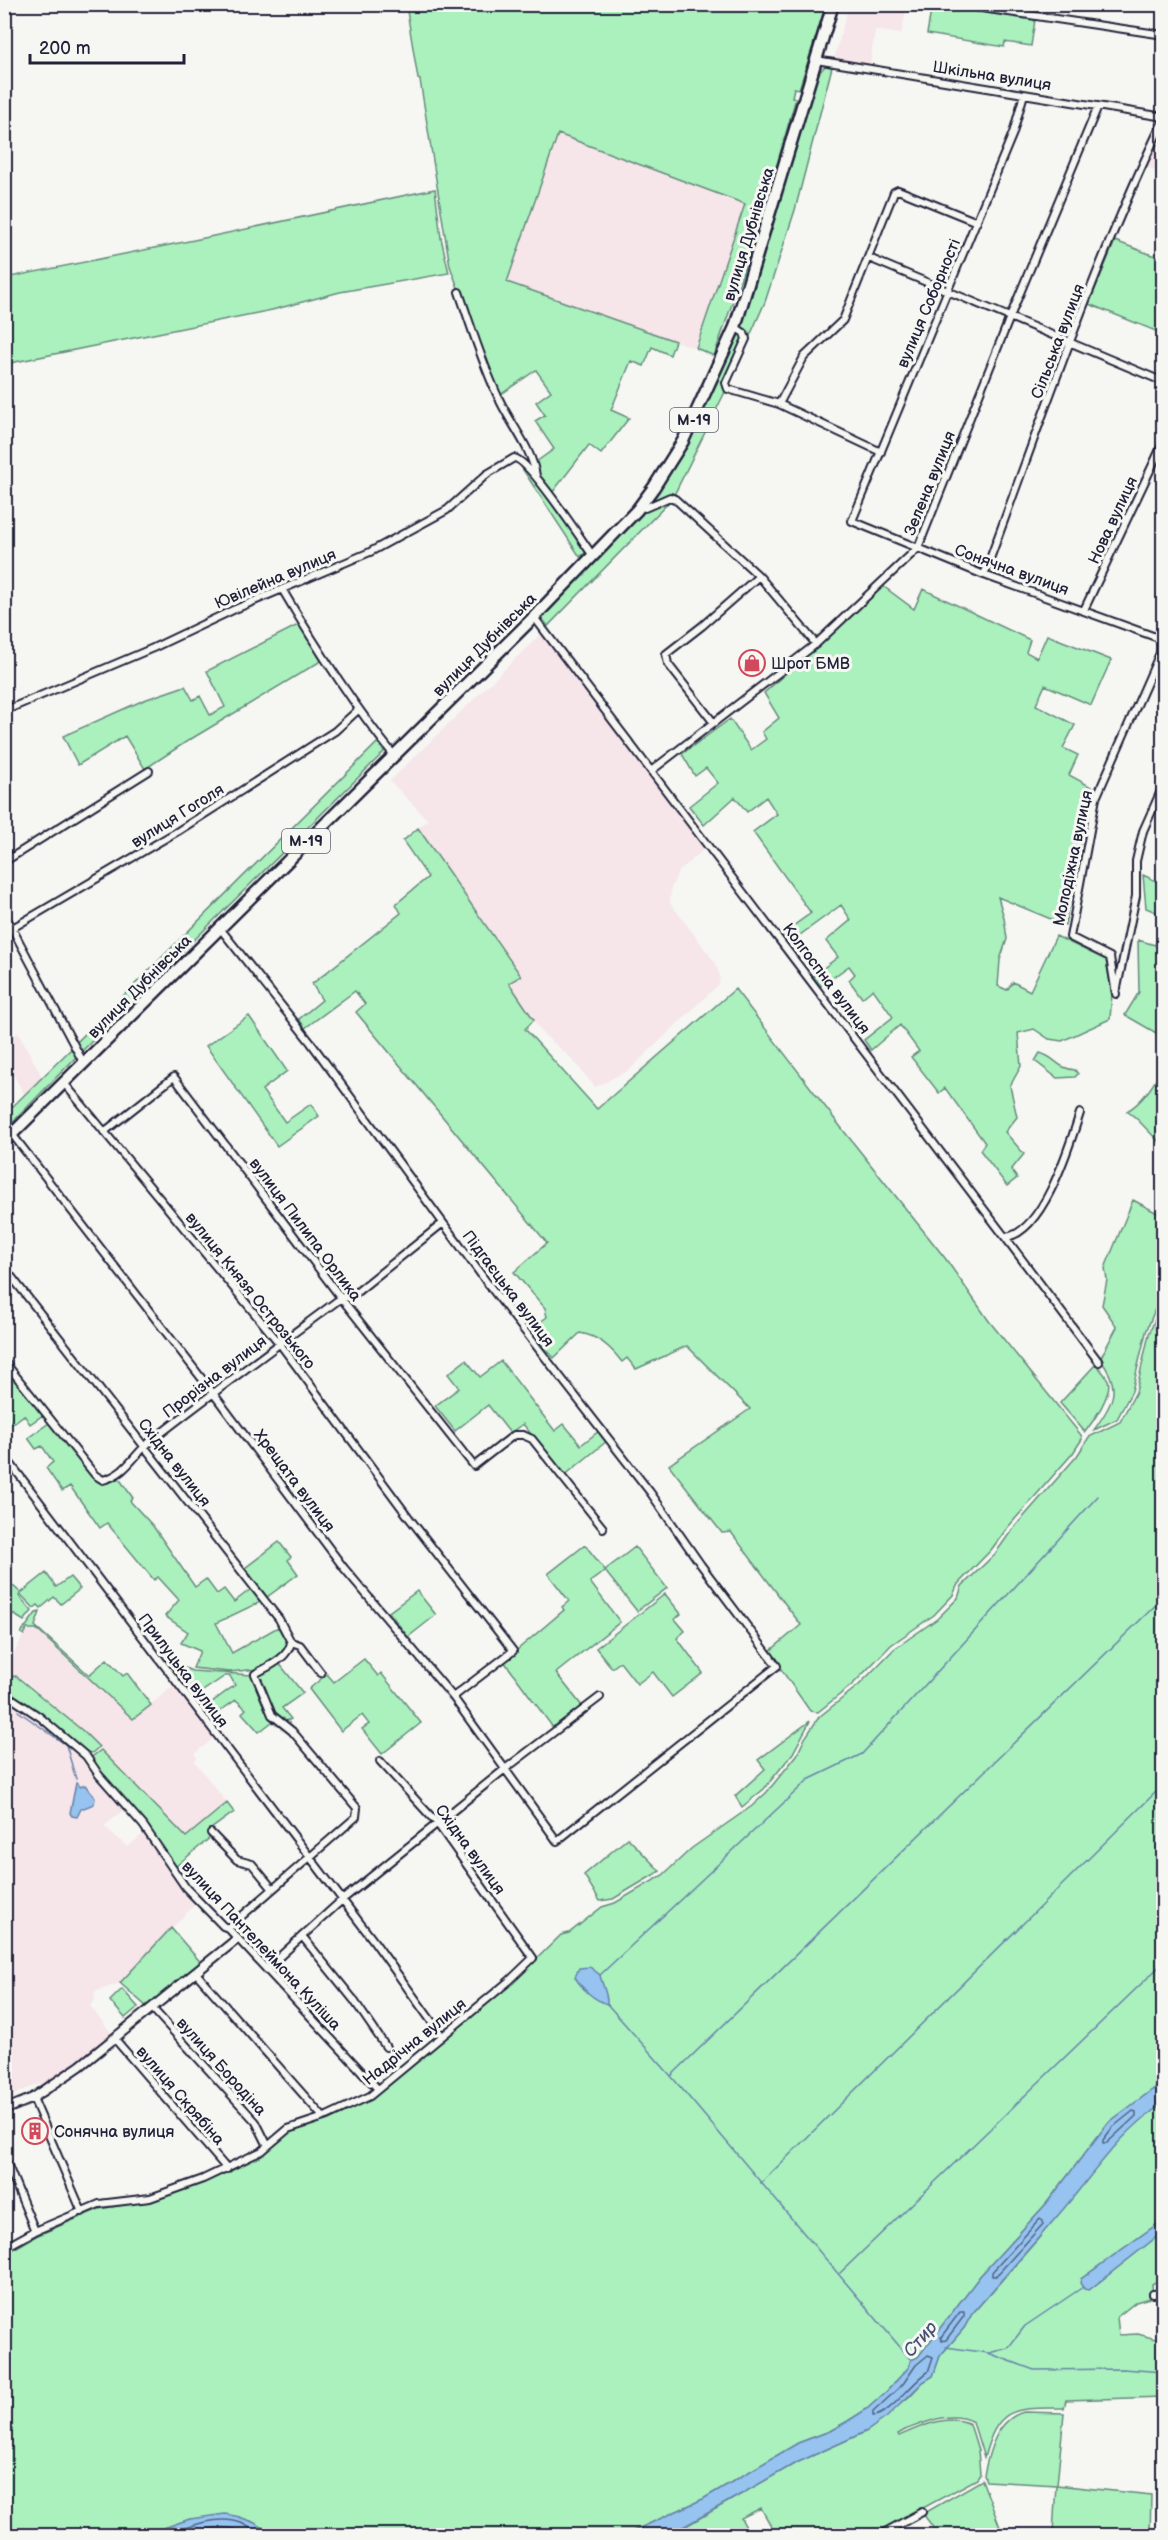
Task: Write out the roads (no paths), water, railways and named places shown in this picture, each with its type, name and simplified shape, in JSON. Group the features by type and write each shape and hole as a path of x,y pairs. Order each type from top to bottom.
{"highway":[{"name":"М-19","path":"816,60 833,4"},
{"name":"вулиця Дубнівська","path":"8,1138 393,754 534,617 640,505 683,441 735,327 816,60"}],"street":[{"path":"955,4 1164,34"},
{"name":"Шкільна вулиця","path":"816,60 1164,118"},
{"name":"вулиця Соборності","path":"852,521 1013,133 1023,94"},
{"name":"Зелена вулиця","path":"651,771 816,644 918,548 1010,317 1098,106"},
{"name":"Сільська вулиця","path":"984,575 1071,342 1140,168 1164,118"},
{"path":"779,404 804,357 843,320 894,192 898,190 976,222"},
{"path":"868,258 1164,382"},
{"path":"459,292 481,357 500,400 534,463 537,477 593,556"},
{"path":"735,327 744,333 746,339 726,383 728,389 779,404 881,452"},
{"name":"Нова вулиця","path":"1084,610 1164,441"},
{"name":"Ювілейна вулиця","path":"4,711 370,552 447,510 487,474 514,458 523,461 537,477"},
{"path":"640,505 645,508 670,497 675,499 759,576 816,644"},
{"name":"Сонячна вулиця","path":"852,521 984,575 1084,610 1164,642"},
{"path":"714,723 668,663 666,654 759,576"},
{"path":"282,589 325,661 358,710 393,754"},
{"name":"Колгоспна вулиця","path":"534,617 1099,1362"},
{"name":"Молодіжна вулиця","path":"1164,642 1096,798 1070,937 1110,957 1116,994 1120,966 1135,906 1136,861 1143,831 1164,784"},
{"name":"вулиця Гоголя","path":"4,933 188,825 335,731 358,710"},
{"path":"4,862 149,771"},
{"path":"4,913 83,1062"},
{"name":"Підгаєцька вулиця","path":"219,927 311,1043 485,1280 651,1492 701,1565 777,1666 557,1841"},
{"name":"вулиця Пилипа Орлика","path":"104,1132 174,1077 341,1298 474,1466 514,1436 523,1435 532,1439 603,1528"},
{"name":"вулиця Князя Острозького","path":"63,1082 280,1344 410,1519 513,1651 453,1697"},
{"path":"1005,1237 1013,1236 1023,1229 1046,1199 1059,1175 1080,1113"},
{"name":"Хрещата вулиця","path":"8,1138 213,1393 344,1568 453,1697 557,1841"},
{"name":"Прорізна вулиця","path":"4,1361 99,1479 107,1479 124,1470 145,1445 213,1393 341,1298 352,1296 443,1223"},
{"name":"Східна вулиця","path":"4,1267 279,1619 291,1642 300,1645 321,1673"},
{"name":"Прилуцька вулиця","path":"4,1455 342,1900 442,2036"},
{"path":"228,1928 356,1816 357,1808 292,1731 272,1715 255,1674 285,1654 291,1642"},
{"name":"вулиця Пантелеймона Куліша","path":"4,1693 40,1717 86,1756 99,1775 143,1825 186,1888 223,1926 228,1928 377,2088"},
{"path":"266,1969 342,1900 505,1769 600,1697"},
{"name":"Східна вулиця","path":"380,1761 437,1823 533,1958"},
{"path":"210,1833 237,1860 252,1864 272,1888"},
{"path":"302,1936 353,1999 386,2047"},
{"path":"4,2110 33,2097 80,2066 237,1939"},
{"name":"Надрічна вулиця","path":"4,2248 35,2231 99,2204 150,2198 227,2169 268,2146 288,2129 324,2117 370,2096 533,1958"},
{"path":"196,1972 324,2117"},
{"name":"вулиця Бородіна","path":"152,2008 256,2122 268,2146"},
{"name":"вулиця Скрябіна","path":"114,2038 227,2169"},
{"path":"33,2097 82,2212"},
{"path":"4,2156 35,2231"},
{"path":"1153,2294 1164,2293"},
{"path":"878,2535 922,2512"}],"water":[{"path":"76,1783 80,1787 85,1785 95,1798 94,1804 81,1809 77,1817 70,1813"},
{"path":"590,1967 600,1975 607,2004 589,1994 575,1977 579,1968"},
{"name":"Стир","path":"1163,2082 1163,2103 1132,2129 1107,2155 972,2314 964,2328 940,2356 933,2376 923,2382 887,2417 867,2431 794,2464 669,2535 625,2535 703,2499 798,2443 830,2431 867,2409 909,2367 911,2360 918,2357 980,2276 1046,2204 1108,2123"},
{"path":"1163,2220 1163,2232 1089,2290 1084,2289 1080,2283 1081,2279"},
{"path":"225,2514 250,2521 271,2535 226,2533 200,2536 144,2535 190,2519"}],"waterway":[{"path":"1164,1431 1158,1447 1159,1455 1164,1463"},
{"path":"600,1975 808,1780 862,1754 1098,1496"},
{"path":"671,2076 1164,1597"},
{"path":"18,1711 66,1745 76,1779"},
{"path":"761,2183 1164,1784"},
{"path":"840,2273 1164,1962"},
{"path":"607,2004 671,2076 911,2360"},
{"path":"989,2353 1008,2348 1025,2326 1083,2287"},
{"path":"946,2347 988,2353 1034,2370 1123,2369 1164,2372"}],"place":[{"name":"Шрот БМВ","path":"752,663"},
{"name":"Сонячна вулиця","path":"35,2131"}]}
